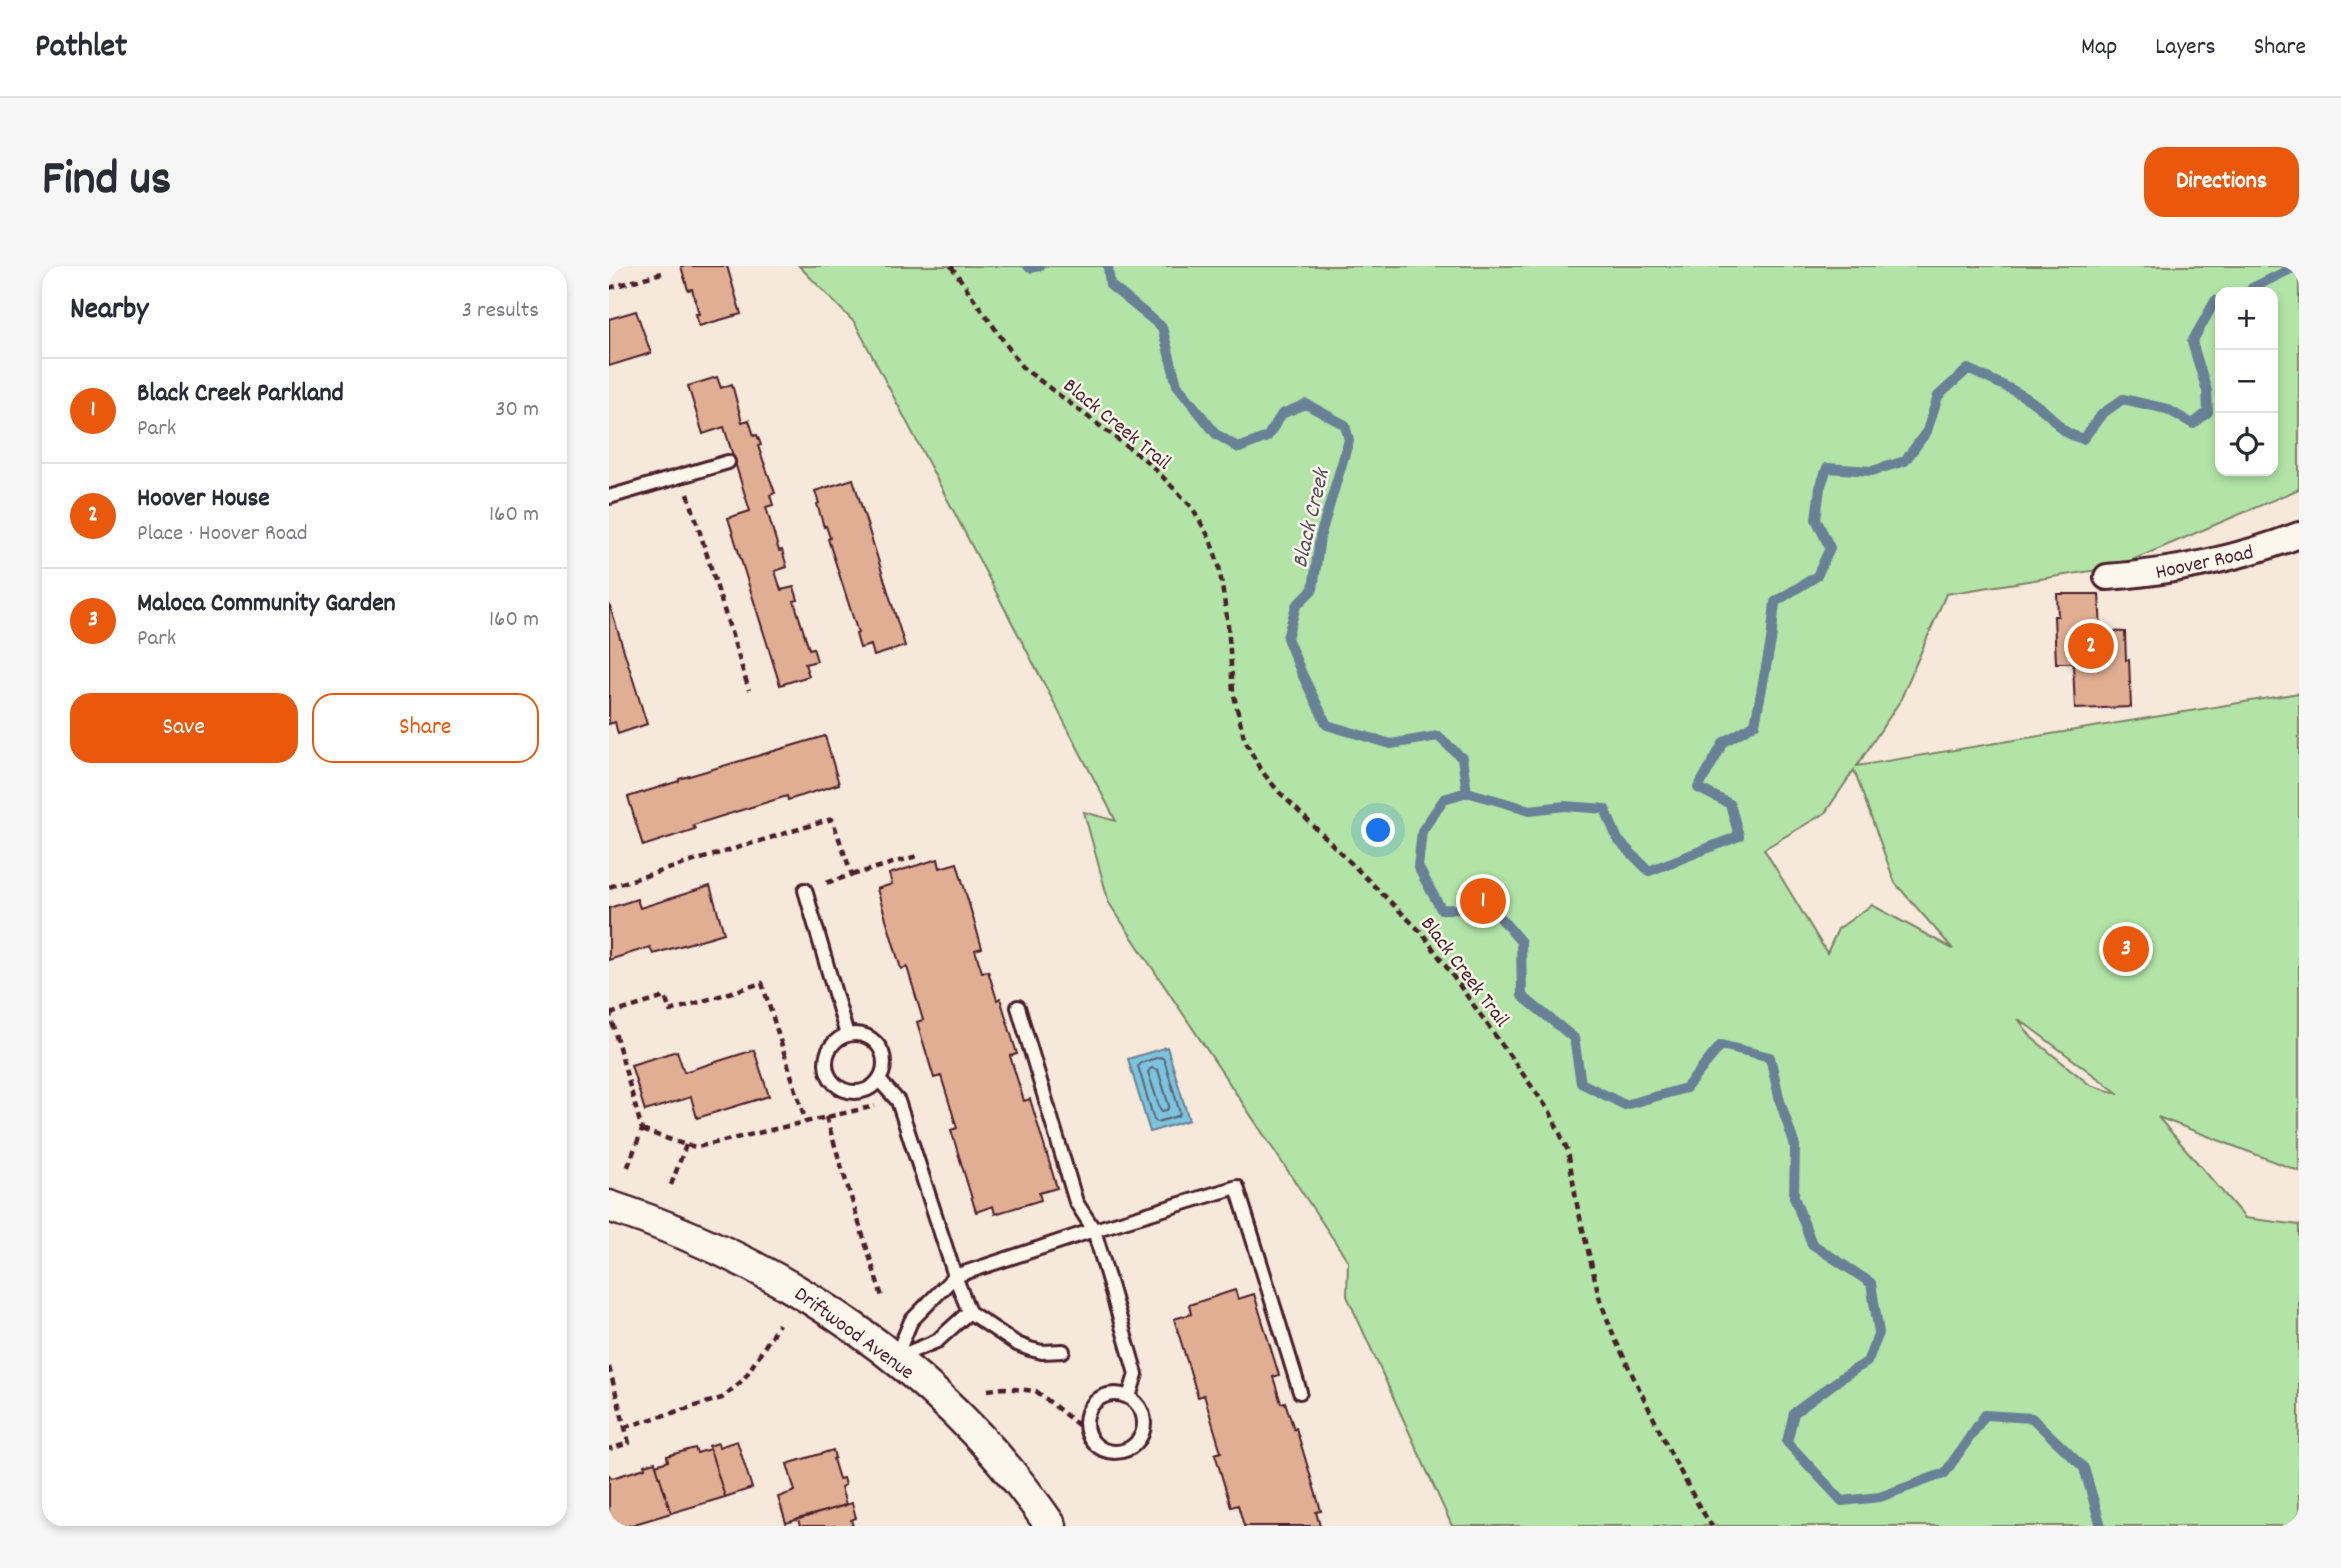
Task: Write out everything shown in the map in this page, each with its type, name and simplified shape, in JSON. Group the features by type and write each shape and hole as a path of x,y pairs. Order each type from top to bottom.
{"street":[{"name":"Hoover Road","path":"2106,578 2203,565 2299,535"},
{"name":"Driftwood Avenue","path":"609,1206 683,1232 759,1268 822,1306 895,1359 952,1408 1021,1486 1051,1526"}],"lane":[{"path":"609,497 728,461"},
{"path":"805,890 847,1035"},
{"path":"1018,1007 1076,1202 1094,1230 1136,1374 1129,1397"},
{"path":"847,1035 865,1036 879,1046 884,1063 879,1080 862,1091 843,1089 835,1083 826,1066 827,1055 838,1039 847,1035"},
{"path":"879,1080 898,1101 969,1312 1030,1349 1042,1352 1063,1351"},
{"path":"895,1359 911,1321 955,1276 1237,1187 1300,1392"},
{"path":"895,1359 937,1341 969,1312"},
{"path":"1109,1394 1129,1397 1141,1410 1144,1418 1144,1427 1136,1443 1122,1452 1112,1452 1096,1446 1087,1432 1086,1422 1093,1404 1109,1394"}],"path":[{"name":"Black Creek Trail","path":"951,266 1022,367 1149,463 1192,507 1210,539 1219,566 1228,625 1233,691 1244,738 1260,769 1279,792 1422,933 1549,1112 1567,1151 1589,1258 1600,1300 1615,1339 1672,1456 1700,1508 1713,1526"},
{"path":"609,288 662,273"},
{"path":"683,475 749,690"},
{"path":"609,887 832,819 852,875"},
{"path":"805,890 921,855"},
{"path":"627,1169 642,1130 609,1012 665,997 670,1011 762,983 806,1122"},
{"path":"642,1130 697,1147 898,1101"},
{"path":"826,1117 883,1300"},
{"path":"671,1185 686,1145"},
{"path":"625,1427 722,1398 744,1379 779,1324"},
{"path":"609,1367 629,1443 609,1449"},
{"path":"988,1390 1004,1388 1036,1391 1087,1432"}],"green space":[{"path":"799,266 2299,266 2299,489 2116,567 1946,594 1900,701 1857,766 2299,693 2299,1171 2158,1117 2245,1218 2299,1225 2299,1526 1452,1526 1347,1296 1348,1261 1109,903 1084,812 1116,821 855,323","holes":["1854,770 1895,883 1953,949 1872,905 1838,929 1827,953 1764,849 1825,813","2020,1020 2119,1094 2090,1085 2032,1038"]}],"water":[{"path":"1167,1047 1189,1120 1150,1132 1128,1059"}],"building":[{"path":"681,266 727,266 741,314 699,326 696,314 699,314 692,289 688,290"},
{"path":"636,311 651,353 609,366 609,319"},
{"path":"717,377 721,388 732,384 742,422 749,420 754,436 757,435 761,445 758,446 775,493 770,495 773,505 766,507 779,551 782,550 787,567 775,571 781,590 794,587 798,600 794,601 809,649 813,648 817,661 805,664 809,676 780,685 728,518 750,511 724,427 703,434 688,386"},
{"path":"853,479 905,646 874,656 871,645 860,648 856,634 858,633 815,491"},
{"path":"2057,594 2099,594 2101,631 2125,632 2131,707 2075,709 2073,663 2056,663 2054,616 2058,616"},
{"path":"609,603 647,724 618,734 615,722 609,724"},
{"path":"825,736 839,784 788,800 787,796 693,825 695,829 643,846 628,797 679,779"},
{"path":"938,859 940,868 957,863 982,948 975,950 982,972 988,971 997,1000 1000,998 1017,1054 1010,1056 1024,1101 1030,1099 1057,1188 1039,1193 1041,1200 995,1214 993,1206 976,1212 951,1130 957,1128 941,1076 934,1078 917,1022 923,1020 907,967 901,969 877,889 892,884 889,874"},
{"path":"710,886 724,933 653,954 650,947 609,960 609,908 637,899 640,908"},
{"path":"754,1050 769,1096 697,1118 691,1097 645,1111 631,1065 677,1051 684,1072"},
{"path":"1235,1290 1238,1299 1254,1294 1279,1375 1273,1377 1281,1403 1285,1402 1294,1429 1296,1428 1321,1511 1316,1512 1320,1526 1244,1526 1238,1505 1231,1507 1215,1454 1221,1452 1204,1395 1198,1397 1174,1319 1191,1314 1189,1305"},
{"path":"737,1441 752,1488 725,1497 709,1446 718,1443 719,1447"},
{"path":"695,1448 697,1453 710,1449 725,1497 671,1513 656,1465 668,1461 667,1456"},
{"path":"833,1450 839,1479 843,1478 845,1485 841,1487 846,1505 786,1523 778,1497 795,1491 787,1464"},
{"path":"655,1462 671,1513 628,1526 609,1526 609,1475 612,1478 645,1468 644,1465"},
{"path":"852,1503 856,1518 851,1520 853,1526 800,1526 798,1519"}],"waterway":[{"name":"Black Creek","path":"1028,266 1040,266"},
{"name":"Black Creek","path":"1108,266 1110,285 1162,327 1177,385 1216,434 1239,448 1267,437 1282,414 1306,404 1345,425 1349,440 1320,537 1313,589 1296,606 1287,638 1327,725 1391,744 1438,736 1462,758 1467,792"},
{"path":"2254,287 2297,266"},
{"path":"1467,792 1530,810 1565,806 1605,809 1618,840 1649,871 1739,836 1730,804 1698,788 1724,742 1755,724 1771,641 1775,602 1817,576 1830,548 1816,519 1820,488 1827,468 1872,471 1905,461 1927,431 1938,396 1968,369 2026,398 2064,430 2083,439 2102,414 2123,399 2167,409 2193,424 2208,412 2207,391 2192,342 2215,301"},
{"name":"Black Creek","path":"1467,792 1444,799 1422,831 1418,867 1441,909 1494,910 1521,942 1522,996 1574,1038 1581,1083 1625,1105 1686,1088 1721,1045 1770,1057 1780,1101 1795,1146 1794,1197 1812,1244 1871,1283 1879,1333 1867,1362 1794,1413 1787,1442 1842,1501 1880,1497 1945,1473 1985,1415 2032,1418 2084,1468 2101,1526"}],"place":[{"name":"Hoover House","path":"2091,646"},
{"name":"Black Creek Parkland","path":"1483,901"},
{"name":"Maloca Community Garden","path":"2126,949"}]}
